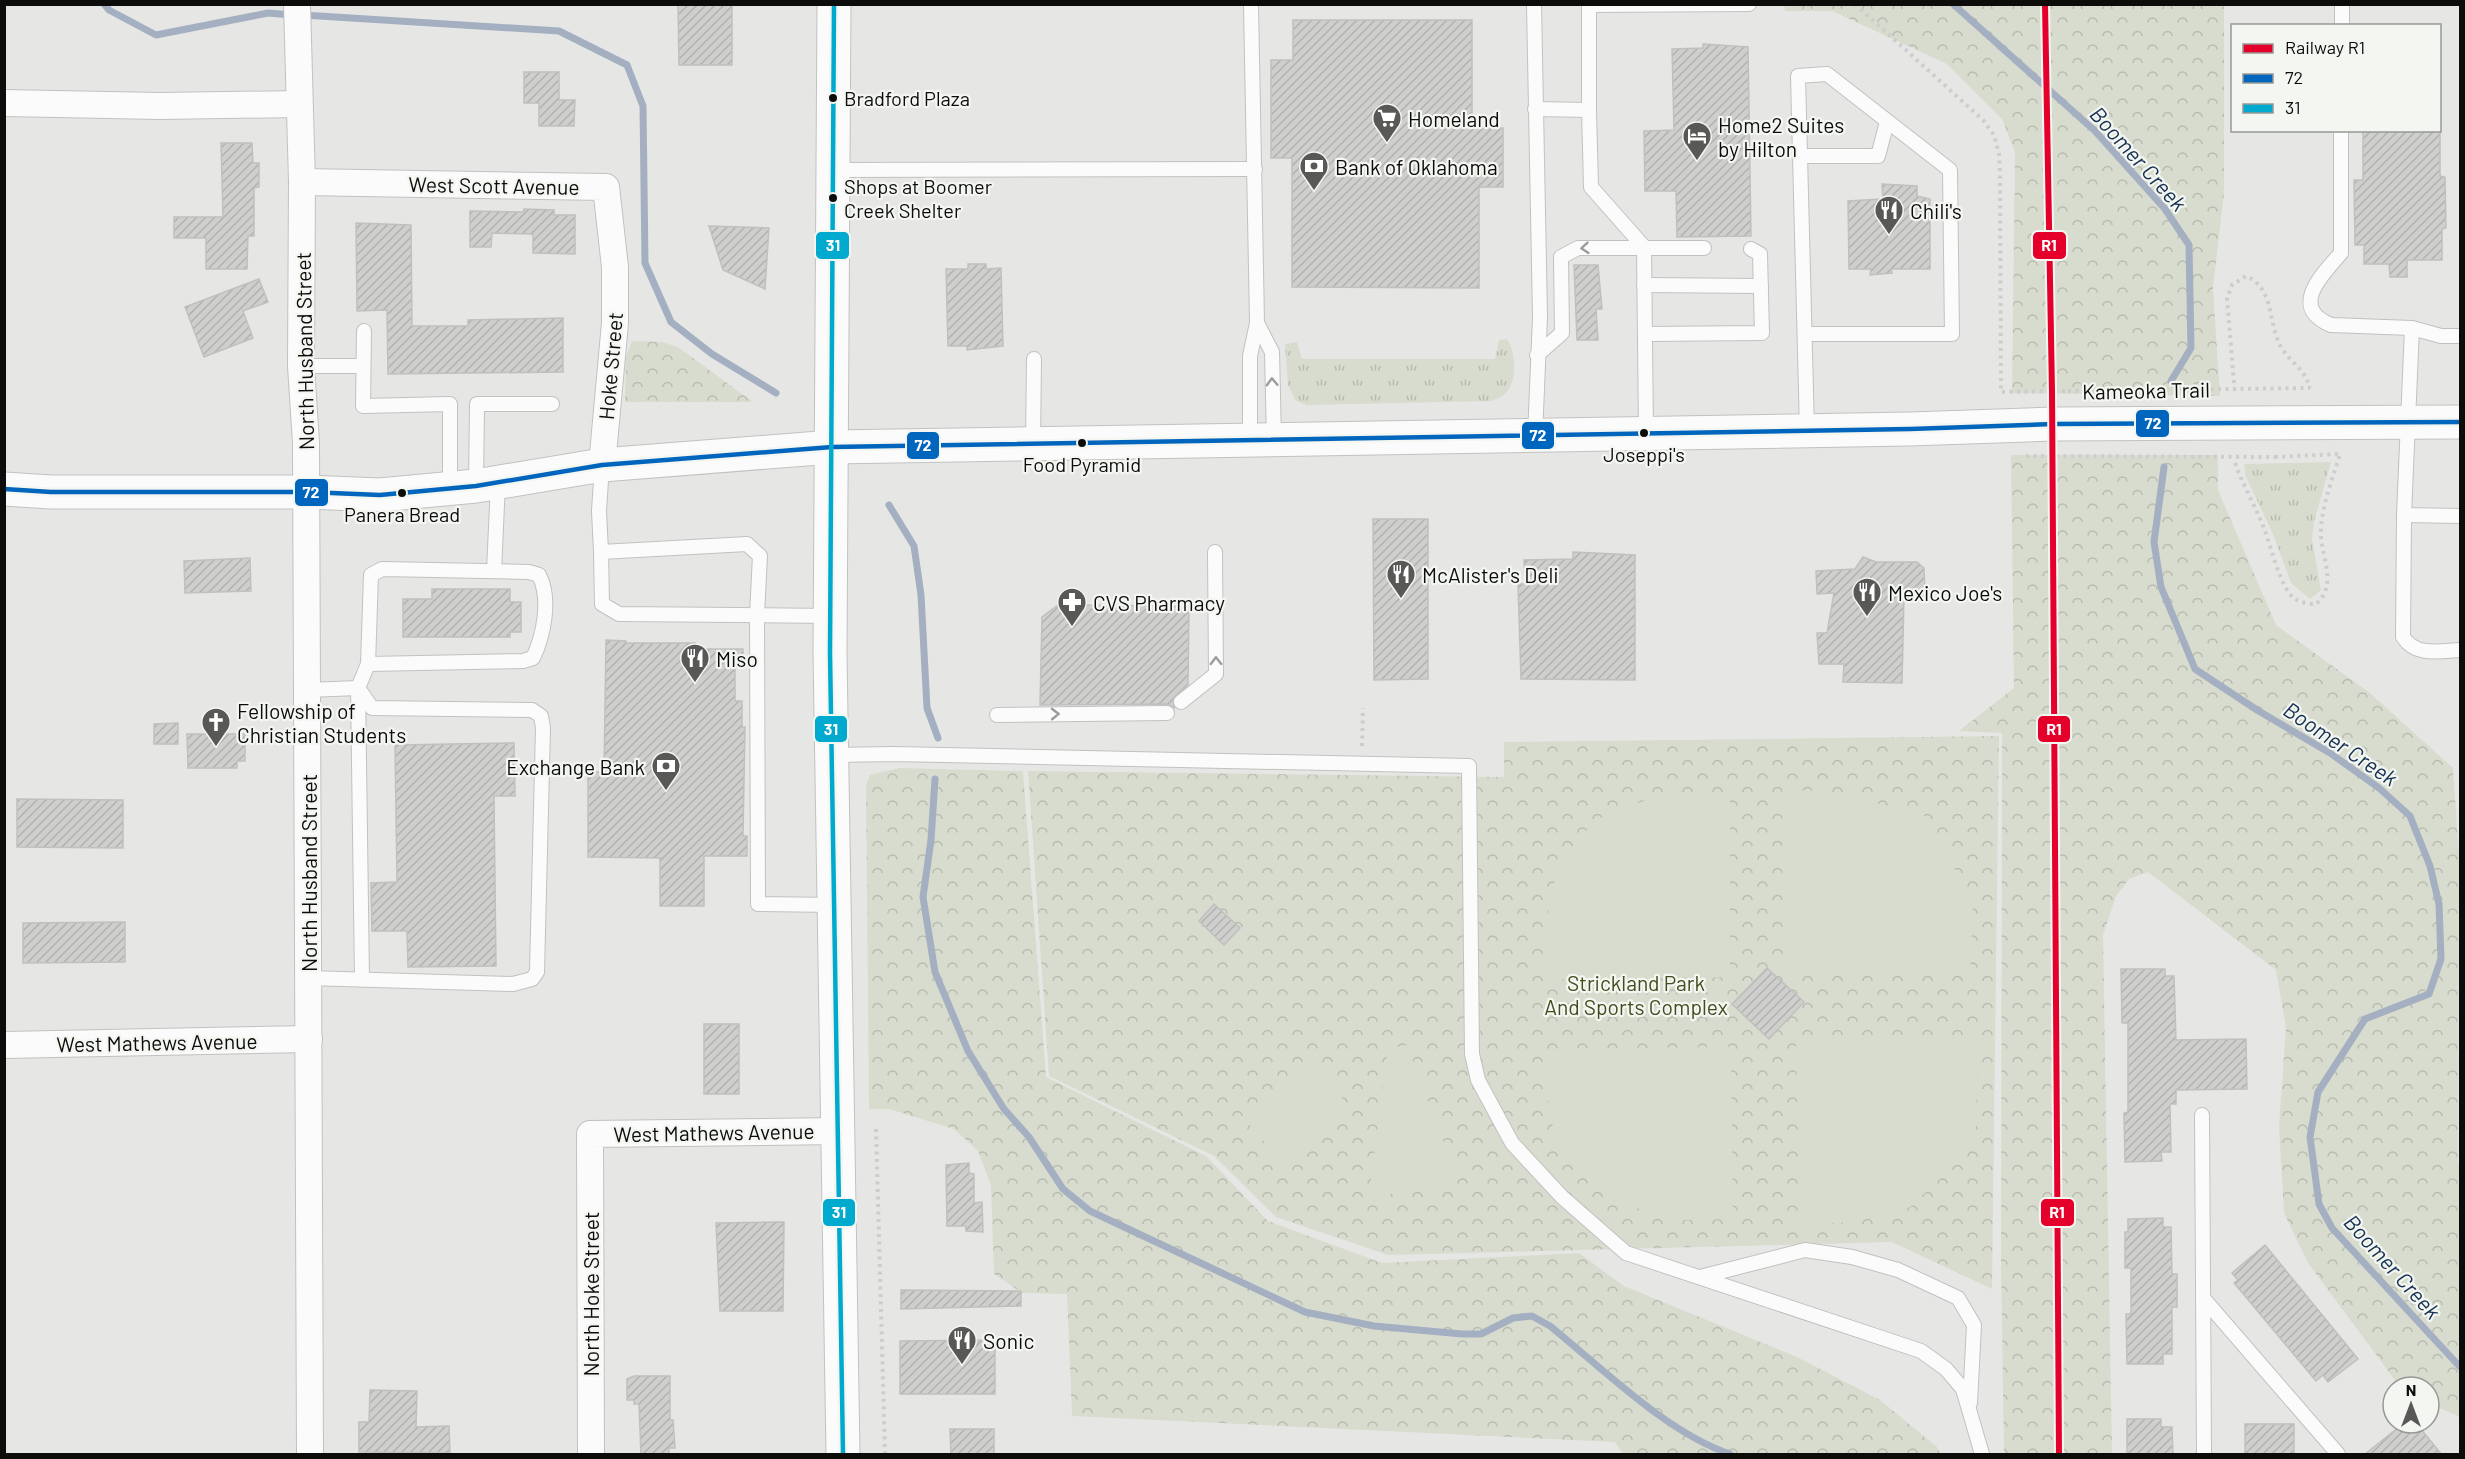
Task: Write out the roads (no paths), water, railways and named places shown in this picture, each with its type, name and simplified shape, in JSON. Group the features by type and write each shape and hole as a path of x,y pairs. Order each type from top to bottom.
{"main road":[{"path":"834,4 831,616 843,1455"},
{"path":"4,489 51,492 307,492 380,495 474,486 602,465 832,447 1807,431 2053,424 2460,422"}],"street":[{"name":"North Husband Street","path":"297,4 298,104 302,182 301,366 307,492 310,1455"},
{"path":"4,103 160,106 298,104"},
{"name":"West Scott Avenue","path":"302,182 606,187 615,267"},
{"name":"Hoke Street","path":"602,465 615,323 615,267"},
{"name":"West Mathews Avenue","path":"4,1045 309,1040"},
{"name":"West Mathews Avenue","path":"590,1134 838,1131"},
{"name":"North Hoke Street","path":"590,1134 591,1455"}],"lane":[{"path":"1251,4 1257,323 1250,356 1262,440"},
{"path":"1534,4 1540,317 1535,436"},
{"path":"1646,434 1644,247 1591,187 1589,5 1749,4"},
{"path":"2342,4 2342,24"},
{"path":"1805,334 1952,334 1950,170 1827,74 1798,76 1807,431"},
{"path":"1535,109 1589,110"},
{"path":"1800,156 1878,156 1887,122"},
{"path":"2342,132 2341,253 2314,283 2312,291 2314,312 2321,321 2331,325 2412,328 2441,336 2460,336"},
{"path":"833,170 1255,169"},
{"path":"1537,355 1562,333 1561,257 1578,248 1704,248"},
{"path":"1645,334 1762,333 1760,254 1751,249"},
{"path":"1644,285 1761,286"},
{"path":"1257,323 1272,352 1262,440"},
{"path":"2412,328 2410,423 2406,455 2404,515 2403,637 2409,645 2419,651 2460,650"},
{"path":"364,331 363,406 450,404 474,486 494,571"},
{"path":"1033,444 1034,359"},
{"path":"301,366 363,366"},
{"path":"474,486 477,404 552,404"},
{"path":"602,465 599,511 602,604 619,614 831,616"},
{"path":"2404,515 2460,516"},
{"path":"601,552 747,544 760,556 757,615 758,903 834,905"},
{"path":"1181,702 1216,674 1215,552"},
{"path":"363,980 358,688 368,664 371,575 381,569 529,572 539,575 543,583 543,625 533,658 523,661 368,664"},
{"path":"308,690 358,688"},
{"path":"308,978 513,984 532,979 537,972 543,728 541,716 532,710 372,708 358,688"},
{"path":"997,715 1167,713"},
{"path":"832,755 893,754 1468,766 1472,1054 1478,1080 1512,1143 1586,1218 1626,1253 1921,1351 1946,1369 1963,1389 1982,1455"},
{"path":"2202,1115 2204,1455"},
{"path":"1700,1277 1805,1250 1852,1257 1898,1270 1958,1298 1974,1325 1970,1411"},
{"path":"2203,1298 2338,1455"}],"waterway":[{"path":"104,4 109,10 156,35 268,13 292,15"},
{"name":"Boomer Creek","path":"1953,4 2095,131 2165,209 2189,245 2191,348 2171,381"},
{"path":"303,15 559,31 627,65 643,106 645,263 671,322 712,354 776,393"},
{"name":"Boomer Creek","path":"2164,467 2154,542 2161,587 2195,669 2257,710 2330,753 2379,788 2410,816 2430,866 2439,904 2441,959 2429,994 2365,1019 2318,1092 2310,1137 2319,1204 2332,1228 2460,1367"},
{"path":"889,505 914,546 921,595 927,708 938,738"},
{"path":"935,779 931,840 923,897 935,972 968,1051 1004,1109 1029,1137 1063,1189 1090,1211 1305,1312 1374,1326 1462,1334 1481,1334 1513,1318 1532,1316 1550,1326 1659,1415 1706,1444 1730,1454"}],"rail line":[{"name":"R1","path":"2045,4 2052,391 2059,1454"}],"place":[{"name":"Bradford Plaza","path":"833,98"},
{"name":"Homeland","path":"1387,144"},
{"name":"Home2 Suites by Hilton","path":"1697,162"},
{"name":"Bank of Oklahoma","path":"1314,192"},
{"name":"Shops at Boomer Creek Shelter","path":"833,198"},
{"name":"Chili's","path":"1889,236"},
{"name":"Joseppi's","path":"1644,433"},
{"name":"Food Pyramid","path":"1082,443"},
{"name":"Panera Bread","path":"402,493"},
{"name":"McAlister's Deli","path":"1401,600"},
{"name":"Mexico Joe's","path":"1867,618"},
{"name":"CVS Pharmacy","path":"1072,628"},
{"name":"Miso","path":"695,684"},
{"name":"Fellowship of Christian Students","path":"216,748"},
{"name":"Exchange Bank","path":"666,792"},
{"name":"Sonic","path":"962,1366"}],"park label":[{"name":"Strickland Park And Sports Complex","path":"1636,994"}]}
